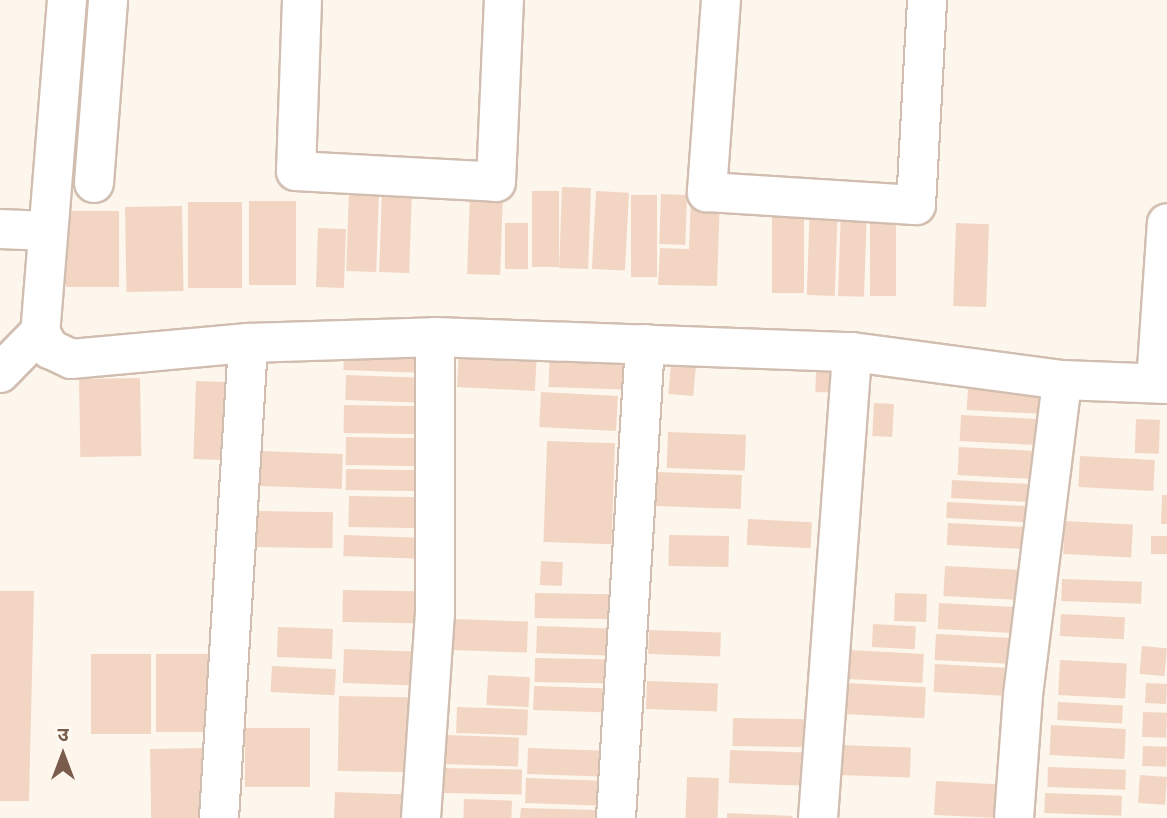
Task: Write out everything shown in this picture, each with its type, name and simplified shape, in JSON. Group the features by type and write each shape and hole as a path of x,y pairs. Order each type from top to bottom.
{"street":[{"path":"67,0 40,332 50,349 71,359 248,344 435,337 852,352 1062,380 1162,384 1167,223"},
{"path":"94,183 108,0"},
{"path":"303,0 296,171 496,182 504,0"},
{"path":"721,0 706,192 916,205 927,0"},
{"path":"0,229 48,231"},
{"path":"0,373 40,332"},
{"path":"421,818 435,614 435,337"},
{"path":"219,818 248,344"},
{"path":"616,818 645,344"},
{"path":"818,818 852,352"},
{"path":"1014,818 1023,695 1062,380"}],"building":[{"path":"562,187 591,188 588,269 559,268"},
{"path":"349,191 379,192 376,272 346,271"},
{"path":"382,191 412,192 409,273 379,272"},
{"path":"532,191 559,191 559,267 532,267"},
{"path":"596,191 629,193 625,271 592,269"},
{"path":"470,192 503,193 500,275 467,274"},
{"path":"661,194 687,195 685,245 659,244"},
{"path":"631,195 657,195 657,277 631,277"},
{"path":"691,197 720,197 717,286 658,285 660,248 689,249"},
{"path":"249,201 296,201 296,285 249,285"},
{"path":"188,202 242,202 242,288 188,288"},
{"path":"810,203 838,204 835,296 807,295"},
{"path":"182,206 183,291 126,292 125,207"},
{"path":"841,209 867,210 864,297 838,296"},
{"path":"66,211 119,211 119,287 66,287"},
{"path":"772,211 804,211 804,293 772,293"},
{"path":"870,211 896,211 896,296 870,296"},
{"path":"505,223 528,223 528,269 505,269"},
{"path":"956,223 989,224 986,307 953,306"},
{"path":"318,228 346,229 344,288 316,287"},
{"path":"550,346 625,349 624,390 549,387"},
{"path":"459,349 537,353 535,391 457,387"},
{"path":"344,353 428,356 427,373 343,370"},
{"path":"671,364 696,366 693,396 668,394"},
{"path":"816,372 845,373 844,393 815,392"},
{"path":"346,375 430,378 429,403 345,400"},
{"path":"140,378 141,456 80,457 79,379"},
{"path":"196,381 227,382 224,460 193,459"},
{"path":"968,387 1050,391 1049,414 967,410"},
{"path":"541,392 618,396 616,431 539,427"},
{"path":"874,403 894,404 892,437 872,436"},
{"path":"344,405 422,406 421,434 344,433"},
{"path":"961,415 1042,419 1041,445 960,441"},
{"path":"1136,419 1160,420 1159,454 1135,453"},
{"path":"668,432 746,435 745,471 667,468"},
{"path":"346,437 424,438 423,466 346,465"},
{"path":"547,441 615,443 611,544 543,542"},
{"path":"959,447 1041,451 1039,479 958,475"},
{"path":"260,451 343,454 342,489 259,486"},
{"path":"1080,456 1155,460 1153,491 1078,487"},
{"path":"346,469 424,470 424,491 346,490"},
{"path":"656,472 742,475 741,509 655,506"},
{"path":"952,480 1035,484 1034,502 951,498"},
{"path":"1162,495 1167,495 1167,524 1161,524"},
{"path":"349,496 426,497 425,528 348,527"},
{"path":"947,502 1030,506 1029,522 946,518"},
{"path":"256,511 333,512 332,548 255,547"},
{"path":"748,519 812,522 811,548 747,545"},
{"path":"1065,521 1133,525 1131,558 1063,554"},
{"path":"948,523 1033,527 1032,549 947,545"},
{"path":"344,535 420,538 419,559 343,556"},
{"path":"669,535 729,536 728,567 668,566"},
{"path":"1151,536 1167,536 1167,554 1151,554"},
{"path":"541,561 563,562 562,586 540,585"},
{"path":"945,566 1018,570 1016,600 943,596"},
{"path":"1062,579 1142,582 1141,604 1061,601"},
{"path":"343,590 415,591 414,623 342,622"},
{"path":"0,591 34,591 29,801 0,801"},
{"path":"535,593 612,594 612,619 535,618"},
{"path":"895,593 927,594 926,622 894,621"},
{"path":"939,603 1019,607 1018,633 938,629"},
{"path":"1061,614 1125,617 1124,639 1060,636"},
{"path":"453,619 528,622 527,653 452,650"},
{"path":"873,624 916,626 915,649 872,647"},
{"path":"537,626 616,629 615,656 536,653"},
{"path":"278,627 333,629 332,659 277,657"},
{"path":"649,630 721,633 720,656 648,654"},
{"path":"936,634 1015,638 1014,664 935,660"},
{"path":"1142,646 1167,648 1164,676 1140,674"},
{"path":"344,649 422,652 421,686 343,683"},
{"path":"849,650 924,654 922,683 847,679"},
{"path":"91,654 151,654 151,734 91,734"},
{"path":"156,654 209,654 209,732 156,732"},
{"path":"535,658 614,659 614,683 535,682"},
{"path":"1060,660 1127,664 1125,698 1058,695"},
{"path":"935,664 1005,668 1003,696 934,692"},
{"path":"272,666 336,669 335,695 271,692"},
{"path":"488,675 530,677 528,707 486,705"},
{"path":"647,681 718,683 717,711 646,709"},
{"path":"846,683 926,687 924,718 844,714"},
{"path":"1146,683 1167,684 1166,704 1145,703"},
{"path":"534,686 609,689 608,713 533,710"},
{"path":"339,696 418,697 417,772 338,771"},
{"path":"1058,702 1123,705 1122,723 1057,720"},
{"path":"457,707 528,709 527,735 456,733"},
{"path":"1143,712 1167,713 1166,738 1142,737"},
{"path":"733,718 810,719 809,747 733,746"},
{"path":"1051,725 1126,729 1124,759 1049,755"},
{"path":"245,728 310,728 310,787 245,787"},
{"path":"445,735 519,738 518,767 444,764"},
{"path":"839,745 911,748 910,777 838,775"},
{"path":"1143,746 1167,747 1166,767 1142,766"},
{"path":"208,748 209,818 151,818 150,749"},
{"path":"528,748 600,751 599,776 527,774"},
{"path":"730,750 804,753 803,786 729,783"},
{"path":"1048,767 1126,770 1125,790 1047,787"},
{"path":"442,768 522,769 522,794 442,793"},
{"path":"1140,775 1167,777 1165,805 1138,803"},
{"path":"687,777 719,778 718,818 686,818"},
{"path":"526,778 603,781 602,806 525,803"},
{"path":"936,781 1009,785 998,818 934,815"},
{"path":"335,792 408,795 407,818 334,818"},
{"path":"1045,793 1122,796 1121,816 1044,813"},
{"path":"464,799 512,801 511,818 463,818"},
{"path":"521,808 597,810 597,818 520,818"},
{"path":"727,813 793,816 727,818"}]}
